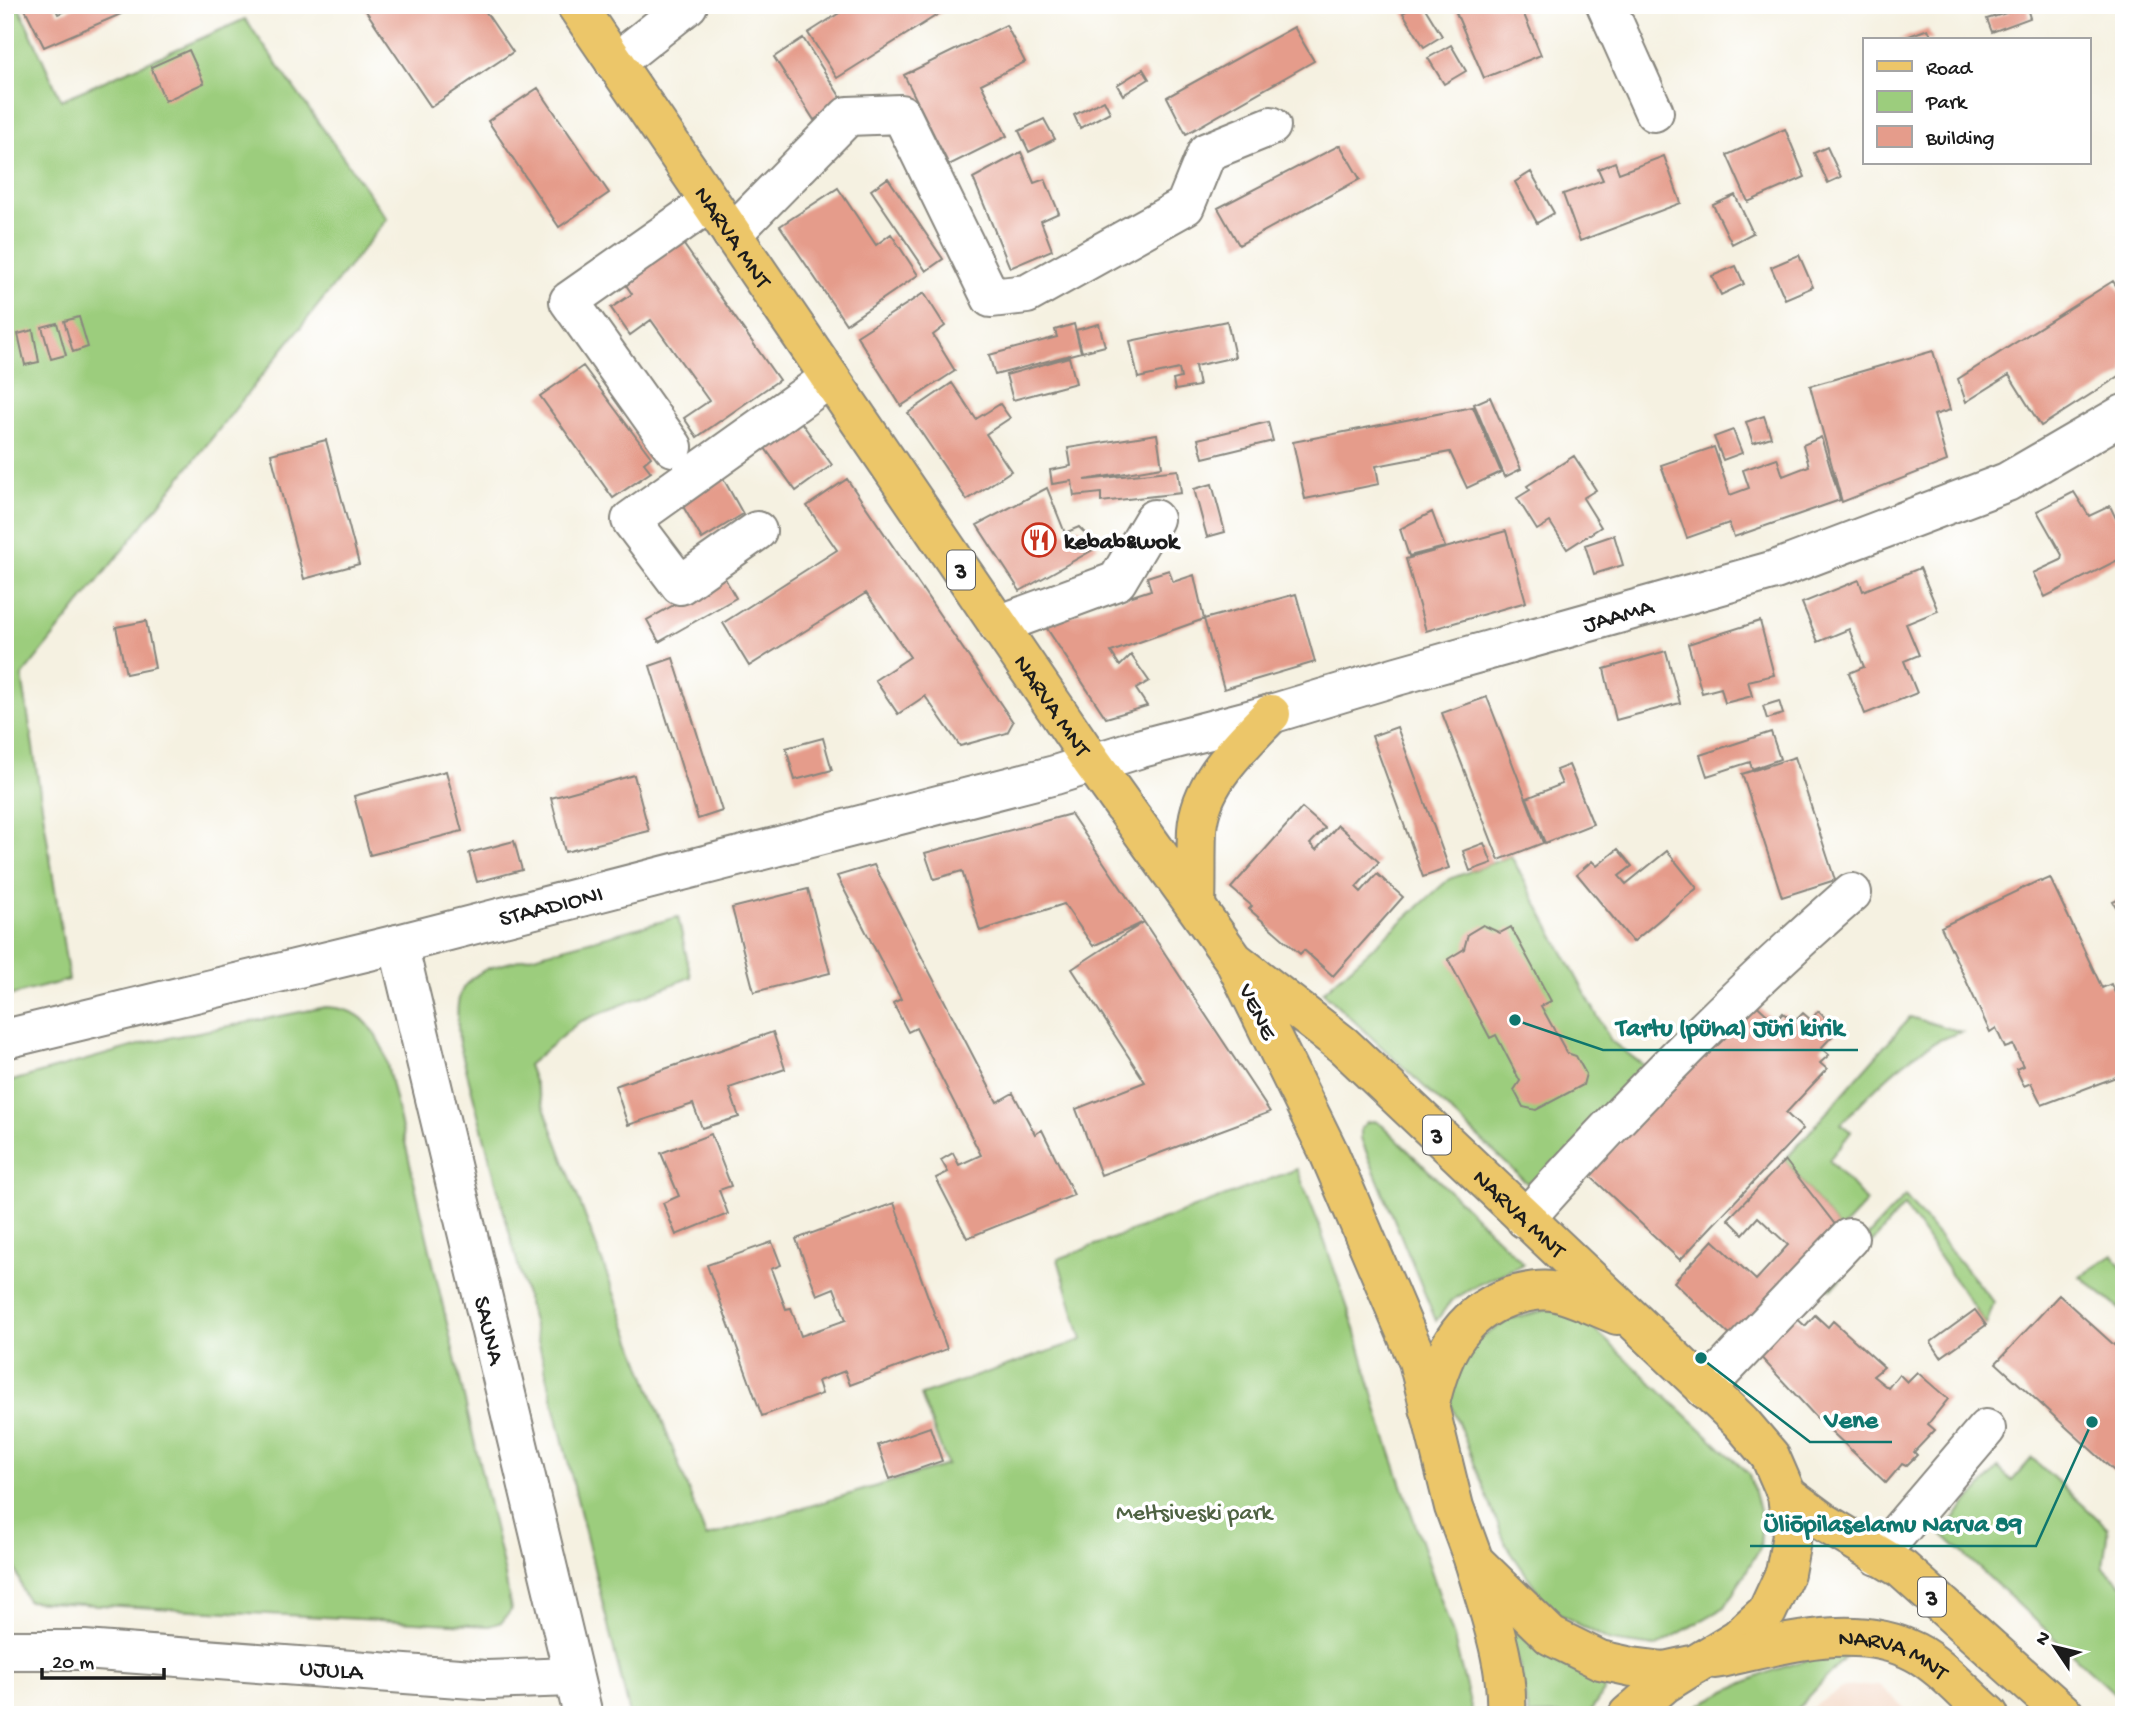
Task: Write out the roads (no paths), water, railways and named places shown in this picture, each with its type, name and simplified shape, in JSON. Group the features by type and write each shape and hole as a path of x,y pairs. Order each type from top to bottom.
{"main road":[{"name":"NARVA MNT","path":"576,5 1092,762 1234,960 1343,1045 1630,1320 1741,1422 1770,1456 1787,1495"},
{"path":"1196,906 1197,828 1205,799 1226,761 1271,714"},
{"name":"VENE","path":"1234,960 1329,1153 1418,1361 1454,1507 1474,1561"},
{"path":"1429,1410 1436,1376 1461,1328 1491,1304 1522,1293 1552,1291 1630,1320"},
{"path":"1628,1715 1664,1684 1737,1639 1766,1612 1785,1573 1792,1535 1787,1495"},
{"name":"3","path":"1787,1495 1825,1523 1902,1570 2065,1715"},
{"name":"NARVA MNT","path":"1474,1561 1551,1636 1600,1660 1664,1671 1822,1637 1866,1638 1902,1646 1918,1653 1989,1715"},
{"path":"1474,1561 1499,1652 1507,1699 1506,1715"}],"street":[{"path":"615,62 688,5"},
{"path":"1606,5 1654,112"},
{"path":"732,234 848,116 901,114 991,298 1027,294 1185,206 1207,152 1271,127"},
{"path":"673,447 569,301 710,202"},
{"path":"757,531 680,585 631,520 830,378"},
{"name":"JAAMA","path":"1092,762 1271,714 1775,570 2007,482 2124,414"},
{"path":"998,625 1117,581 1154,519"},
{"name":"STAADIONI","path":"5,1039 398,944 1041,778 1092,762"},
{"path":"1525,1219 1658,1076 1852,893"},
{"name":"SAUNA","path":"398,944 583,1715"},
{"path":"1705,1389 1849,1238"},
{"path":"1878,1556 1986,1429"},
{"name":"UJULA","path":"5,1650 84,1650 486,1680 573,1677"}],"place":[{"name":"kebab&wok","path":"1039,540"},
{"name":"Tartu (püha) Jüri kirik","path":"1515,1020"},
{"name":"Vene","path":"1701,1358"},
{"name":"Üliõpilaselamu Narva 89","path":"2092,1422"}],"park label":[{"name":"Meltsiveski park","path":"1194,1511"}]}
